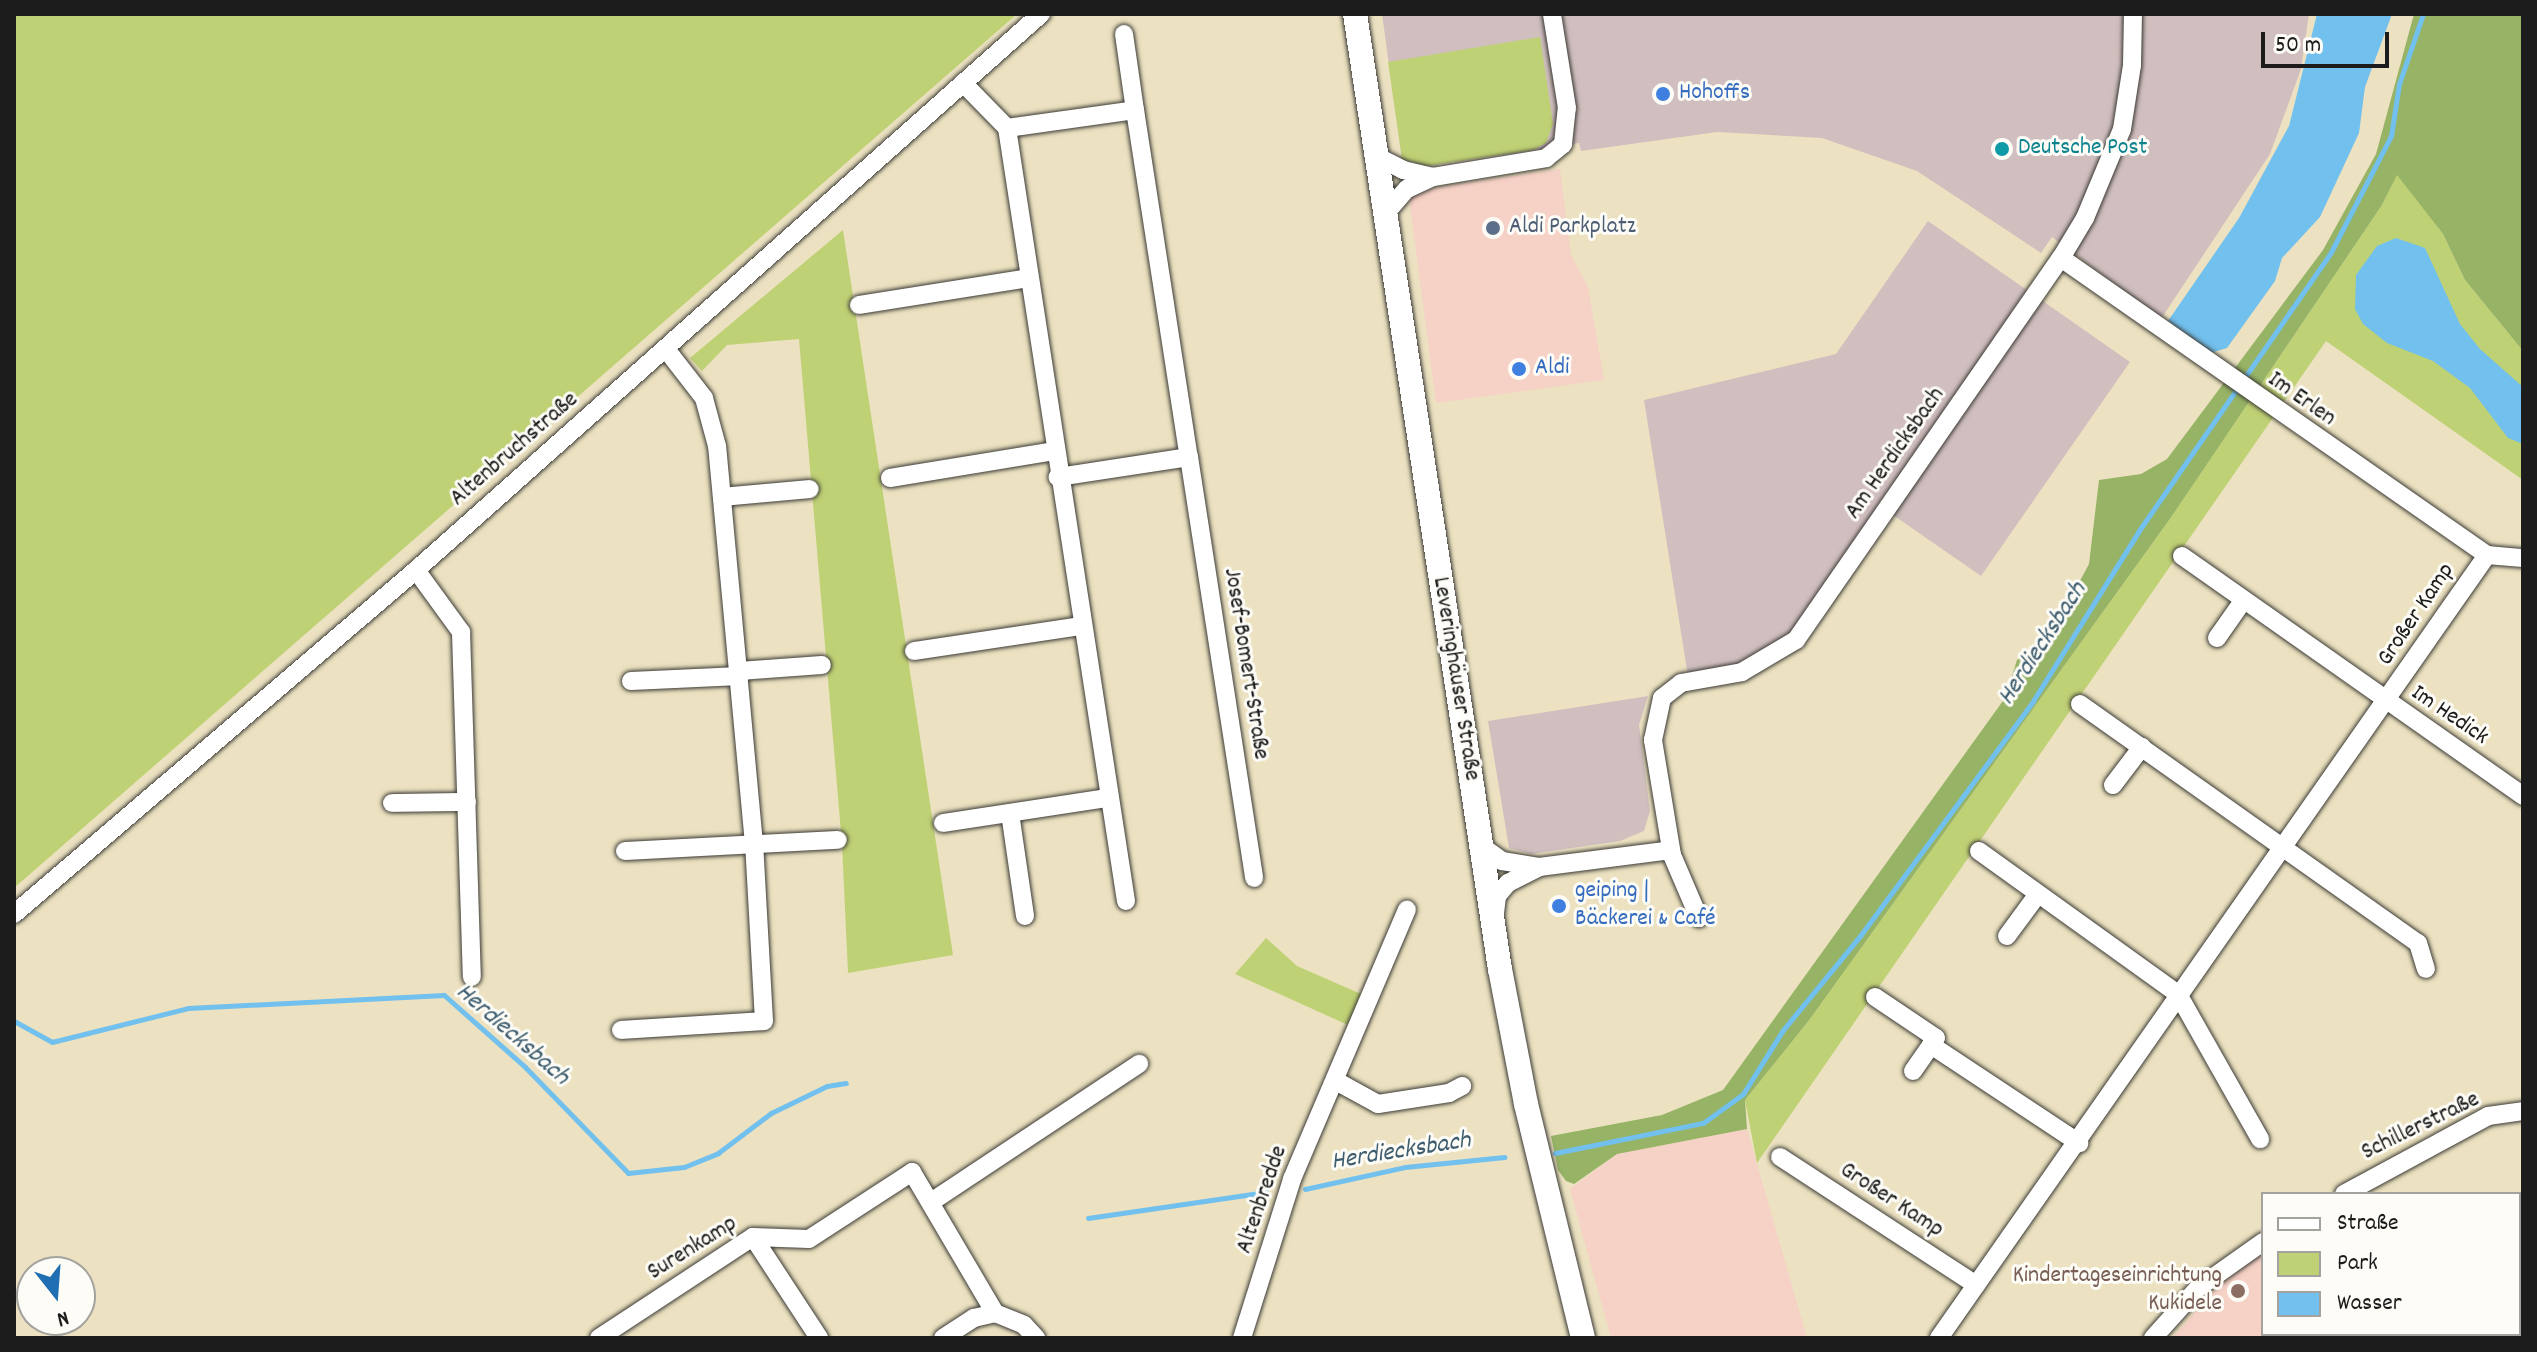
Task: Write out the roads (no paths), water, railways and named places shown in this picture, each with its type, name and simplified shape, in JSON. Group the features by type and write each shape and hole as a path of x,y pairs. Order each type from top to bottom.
{"main road":[{"name":"Leveringhäuser Straße","path":"1355,14 1493,927 1526,1104 1583,1338"}],"street":[{"name":"Altenbruchstraße","path":"14,914 416,570 1041,14"},
{"path":"1384,215 1407,189 1433,177 1546,158 1563,144 1567,108 1552,14"},
{"name":"Am Herdicksbach","path":"1699,918 1671,850 1653,740 1662,698 1681,683 1742,672 1796,640 2061,258 2085,218 2122,129 2132,65 2133,14"},
{"name":"Josef-Bomert-Straße","path":"1124,34 1254,878"},
{"path":"963,83 1007,128 1107,798 1126,901"},
{"path":"1007,128 1135,110"},
{"path":"1376,156 1403,170 1433,177"},
{"name":"Im Erlen","path":"2061,258 2247,392 2487,555 2523,558"},
{"path":"859,305 1029,278"},
{"path":"621,1030 764,1021 754,844 722,497 704,398 666,349"},
{"path":"890,478 1054,451"},
{"path":"1058,477 1189,457"},
{"path":"722,497 810,489"},
{"name":"Großer Kamp","path":"1939,1338 2079,1143 2178,994 2387,702 2487,555"},
{"name":"Großer Kamp","path":"2182,556 2387,702"},
{"path":"416,570 461,632 472,977"},
{"path":"2217,638 2243,601"},
{"path":"914,651 1081,626"},
{"path":"631,681 822,665"},
{"name":"Im Hedick","path":"2387,702 2523,796"},
{"path":"2080,704 2418,943 2426,969"},
{"path":"2113,785 2142,747"},
{"path":"943,823 1107,798"},
{"path":"392,803 467,802"},
{"path":"1010,813 1025,916"},
{"path":"625,851 838,840"},
{"path":"1480,845 1502,861 1539,867 1671,850"},
{"path":"1979,851 2178,994 2260,1139"},
{"path":"1493,927 1497,896 1508,883 1539,867"},
{"path":"2007,936 2038,894"},
{"name":"Altenbredde","path":"1242,1338 1292,1179 1407,910"},
{"path":"1875,997 1936,1038 1913,1071"},
{"path":"1931,1045 2079,1143"},
{"path":"931,1202 1139,1064"},
{"path":"1336,1081 1378,1104 1449,1093 1462,1086"},
{"name":"Schillerstraße","path":"2348,1192 2488,1116 2523,1111"},
{"name":"Großer Kamp","path":"1780,1157 1976,1285"},
{"name":"Surenkamp","path":"599,1338 753,1237 809,1239 912,1172 995,1313"},
{"path":"753,1237 819,1338"},
{"path":"2153,1338 2198,1288 2261,1243"},
{"path":"943,1338 974,1318 995,1313 1024,1325 1036,1338"},
{"path":"2515,1338 2523,1337"}],"water":[{"path":"2317,14 2392,14 2365,87 2359,133 2320,217 2282,258 2275,281 2227,348 2210,353 2168,321 2239,218 2289,126"},
{"path":"2396,238 2425,248 2460,324 2480,349 2523,387 2523,444 2508,438 2470,388 2433,361 2387,343 2363,324 2355,309 2356,275 2377,246"}],"waterway":[{"name":"Herdiecksbach","path":"1555,1153 1703,1123 1743,1094 1783,1030 1860,936 2033,701 2138,532 2331,252 2391,136 2399,84 2423,14"},
{"name":"Herdiecksbach","path":"14,1021 52,1042 188,1008 444,995 525,1067 628,1173 684,1167 718,1153 771,1113 827,1086 846,1083"},
{"name":"Herdiecksbach","path":"1305,1189 1405,1167 1504,1157"},
{"name":"Herdiecksbach","path":"1088,1218 1266,1192"}],"place":[{"name":"Hohoffs","path":"1663,94"},
{"name":"Deutsche Post","path":"2002,149"},
{"name":"Aldi Parkplatz","path":"1493,228"},
{"name":"Aldi","path":"1519,369"},
{"name":"geiping | Bäckerei & Café","path":"1559,906"},
{"name":"Kindertageseinrichtung Kukidele","path":"2238,1291"}]}
